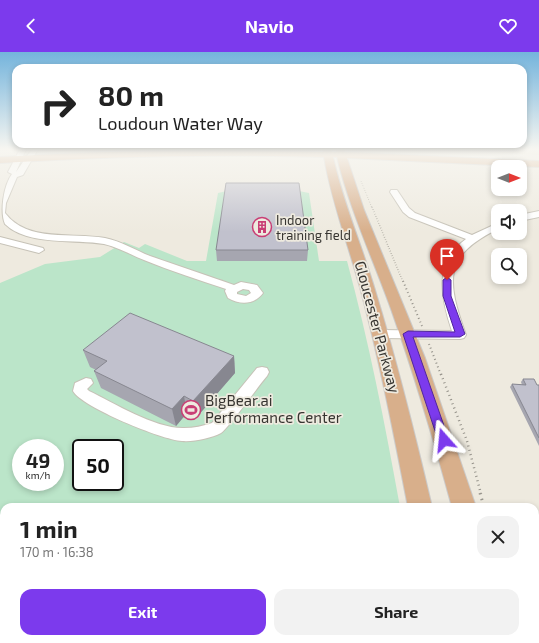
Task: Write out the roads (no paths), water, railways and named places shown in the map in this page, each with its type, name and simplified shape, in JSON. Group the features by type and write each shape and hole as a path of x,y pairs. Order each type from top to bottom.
{"main road":[{"name":"Gloucester Parkway","path":"336,177 338,194 365,279 380,334 419,503"},
{"name":"Gloucester Parkway","path":"344,177 355,199 408,334 430,396 463,503"}],"street":[{"path":"14,177 2,199 0,209 3,218 14,227 34,234 83,239 119,251 144,256 233,288"},
{"path":"394,192 406,210 412,215 474,239"},
{"path":"527,217 539,214"},
{"path":"380,334 460,334 447,296 447,280 450,264 457,253 485,231 491,229"},
{"path":"16,244 34,234"},
{"path":"0,240 39,250"},
{"path":"86,383 80,387 80,391 84,394 132,419 161,431 183,435 205,432 217,428 262,372"}],"place":[{"name":"Indoor training field","path":"262,227"},
{"name":"BigBear.ai Performance Center","path":"191,410"}]}
